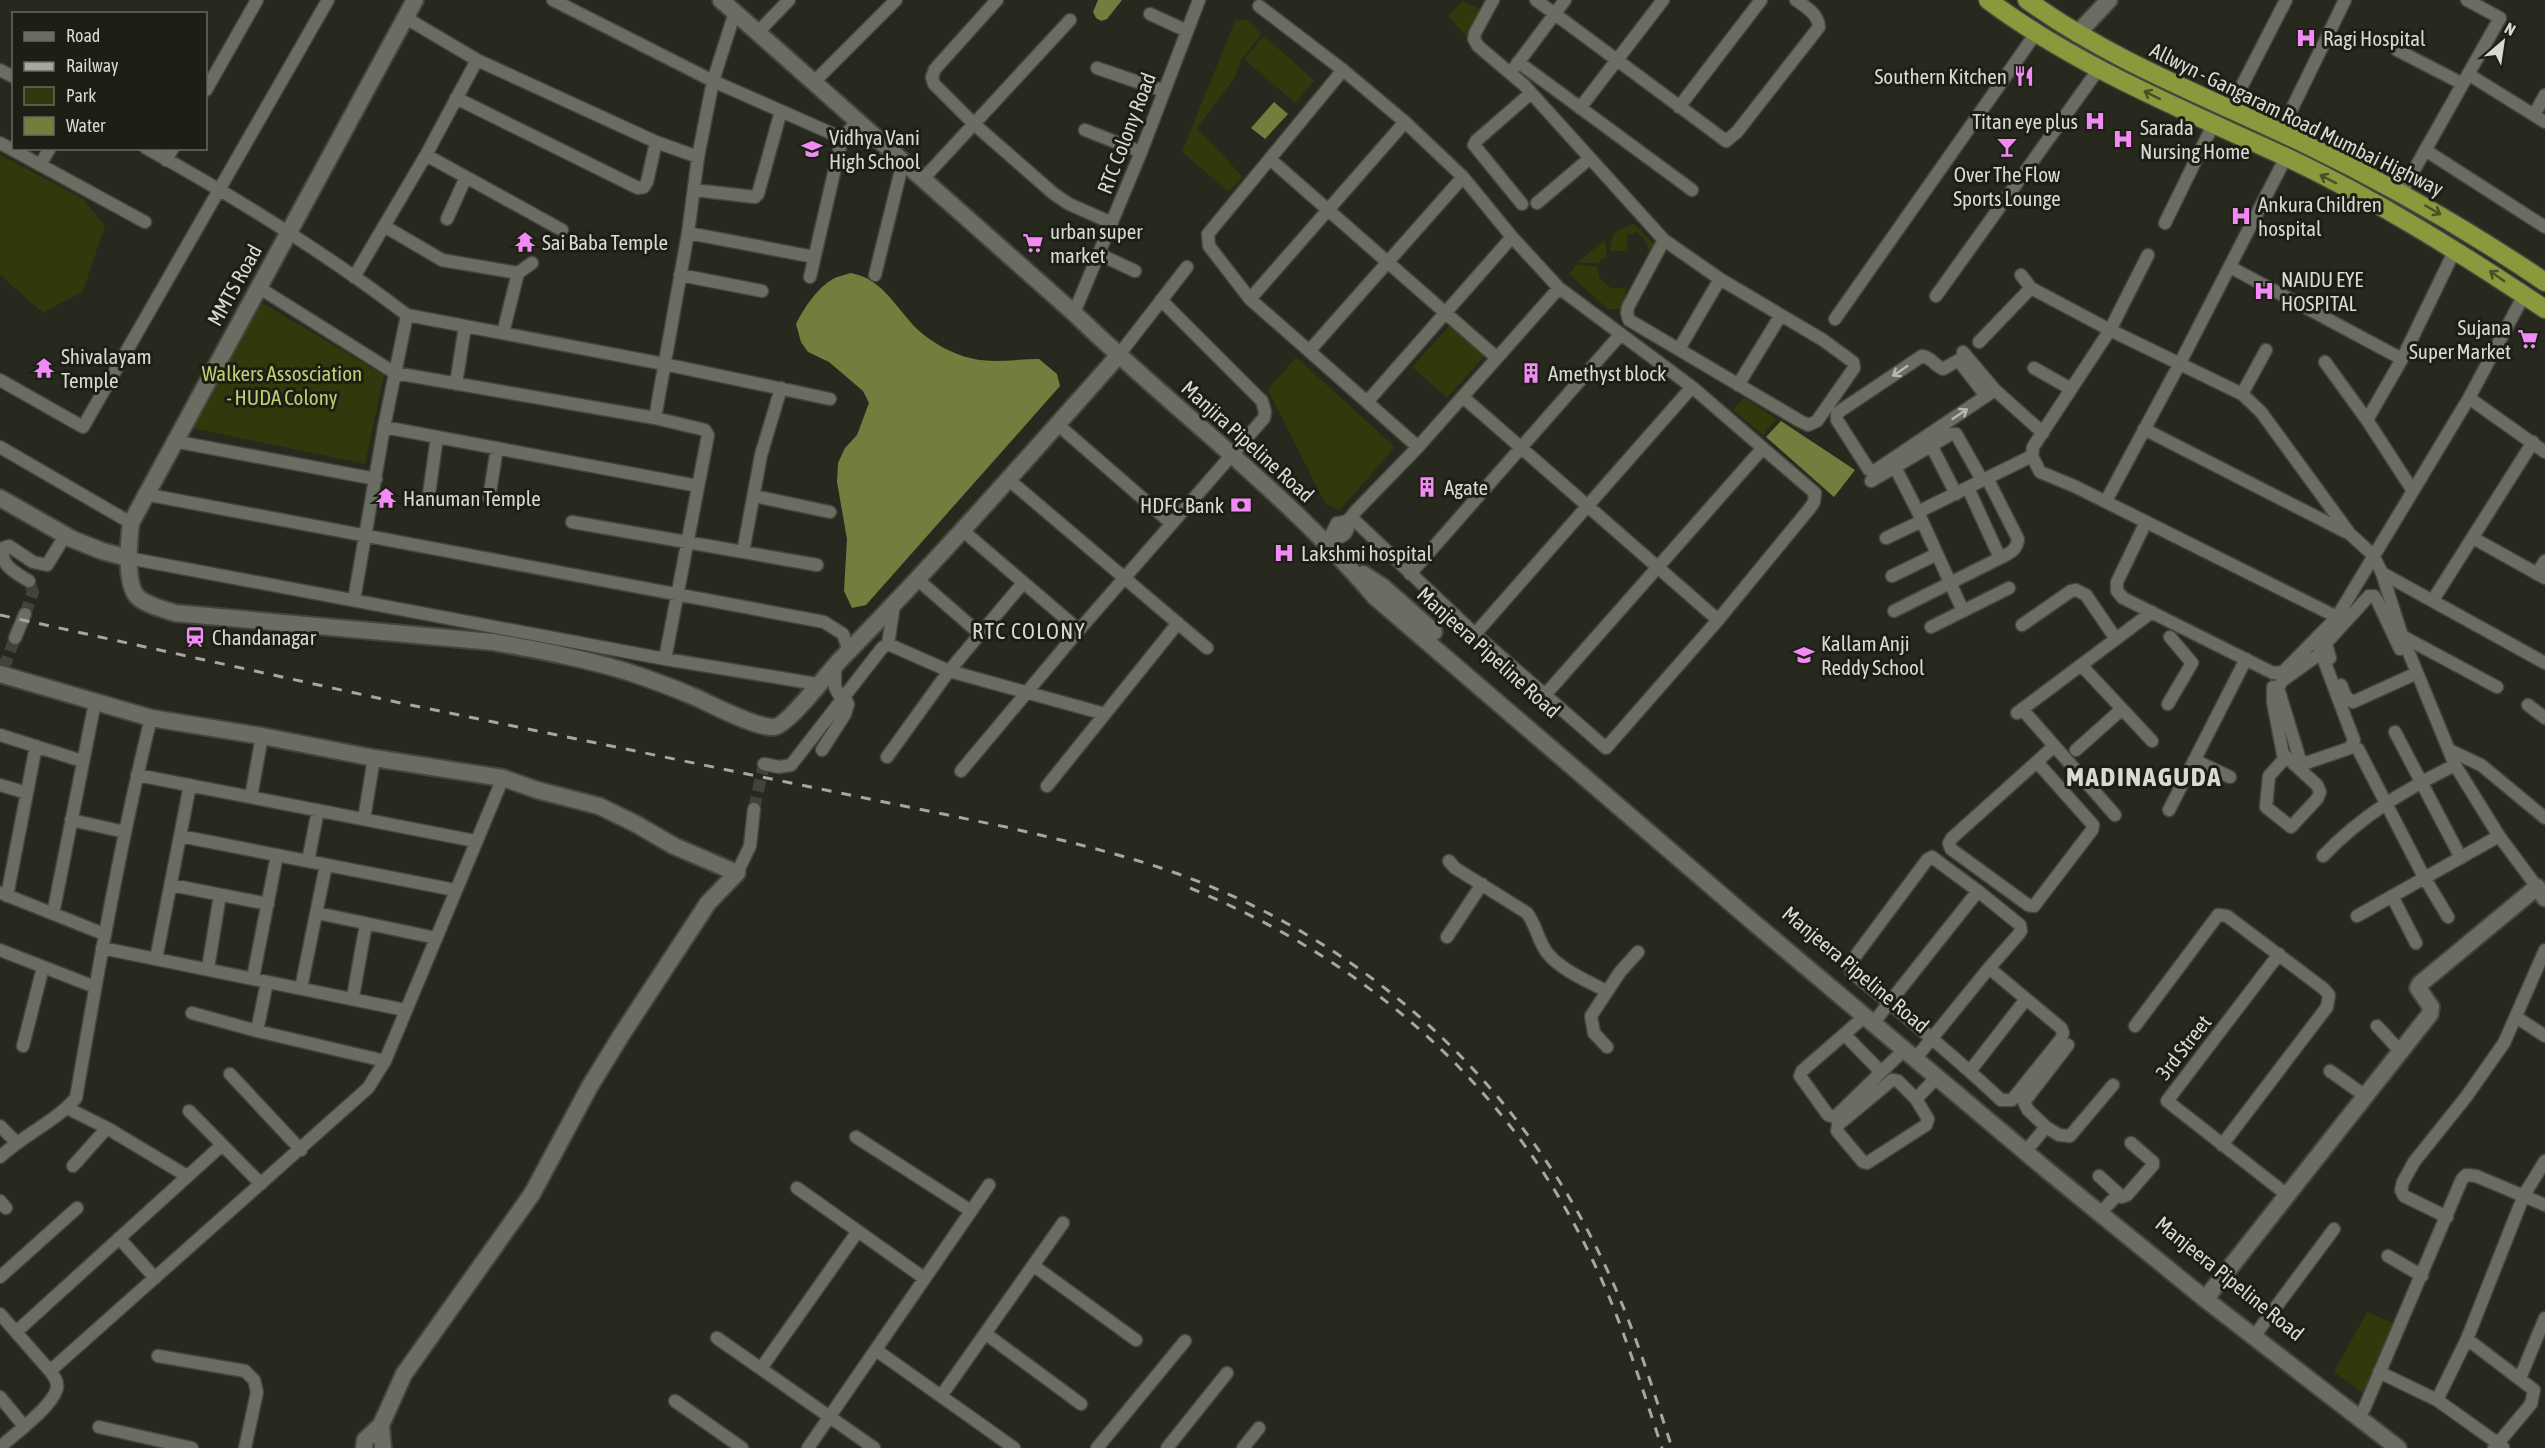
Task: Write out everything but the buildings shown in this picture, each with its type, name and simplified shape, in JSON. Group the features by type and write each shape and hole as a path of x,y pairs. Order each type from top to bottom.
{"highway":[{"name":"Allwyn - Gangaram Road Mumbai Highway","path":"1988,0 2036,33 2098,69 2286,157 2382,207 2545,309"},
{"name":"Allwyn - Gangaram Road Mumbai Highway","path":"2027,0 2077,34 2169,82 2230,109 2401,193 2437,213 2545,282"}],"street":[{"path":"207,88 257,0"},
{"path":"0,380 83,428 328,0"},
{"name":"MMTS Road","path":"415,0 144,494 130,522 128,558 134,592 139,599 175,613 492,634"},
{"path":"553,0 713,81 842,138"},
{"name":"Manjira Pipeline Road","path":"721,0 1074,313 1118,356 1329,541 1346,563"},
{"path":"759,32 789,0"},
{"path":"814,82 896,0"},
{"path":"997,0 935,69 932,76 934,84 974,124 1054,195 1112,223"},
{"name":"RTC Colony Road","path":"1074,313 1141,153 1199,0"},
{"path":"1493,0 1474,39 1478,46 1580,108 1692,190"},
{"path":"1536,0 1726,141 1737,132 1819,27 1819,21 1811,10 1796,0"},
{"path":"1514,68 1565,0"},
{"path":"1580,108 1663,0"},
{"path":"1679,107 1761,0"},
{"path":"2077,34 2109,0"},
{"path":"2230,109 2286,0"},
{"path":"2280,133 2345,0"},
{"path":"2401,193 2500,18 2466,0"},
{"path":"1259,6 1344,70 1405,122 1462,177 1512,237 1559,288 1692,387 1815,493 1814,502 1718,620 1606,748 1475,634 1350,520"},
{"path":"655,418 688,233 698,157 713,81 735,12"},
{"path":"1150,14 1187,31"},
{"path":"406,18 477,60 656,142 698,157"},
{"path":"923,179 1070,20"},
{"path":"1835,319 2036,33"},
{"path":"2397,50 2465,79 2545,122"},
{"path":"354,277 426,155 477,60"},
{"path":"1096,68 1164,92"},
{"path":"1514,68 1531,93 1664,240 1720,279 1850,357 1854,368 1817,421 1808,425 1629,320 1627,313 1664,240"},
{"path":"1936,296 2098,69"},
{"path":"1344,70 1208,234 1207,239 1209,246 1250,299 1418,447"},
{"path":"1522,204 1474,145 1531,93"},
{"path":"2534,115 2545,95"},
{"path":"456,98 638,188 644,187 647,182 656,142"},
{"path":"694,190 755,197 758,194 781,111"},
{"path":"810,278 842,138 857,122"},
{"path":"1250,299 1405,122"},
{"path":"2164,222 2214,125"},
{"path":"1085,130 1141,153"},
{"path":"13,150 145,222"},
{"path":"40,165 49,150"},
{"path":"154,150 169,154 221,190 289,231 407,315 664,364 830,399"},
{"path":"2425,150 2545,227"},
{"path":"426,155 562,230"},
{"path":"2106,501 2286,157"},
{"path":"1537,203 1590,158"},
{"path":"1271,160 1497,358"},
{"path":"875,274 903,162"},
{"path":"447,219 466,177"},
{"path":"1310,350 1462,177"},
{"path":"384,226 442,260 518,273"},
{"path":"688,233 814,257"},
{"path":"1367,402 1512,237"},
{"path":"2367,420 2402,359 2454,250"},
{"path":"1099,254 1135,271"},
{"path":"2148,255 2110,330 2033,447 2032,456 2040,472 2106,501 2337,617"},
{"path":"502,333 518,273 532,263"},
{"path":"524,640 687,694 738,717 772,727 782,724 1009,480 1118,356 1187,267"},
{"path":"2230,267 2402,359"},
{"path":"680,275 762,291"},
{"path":"2020,275 2031,288 2110,330 2242,394 2261,412 2350,534 2373,555 2382,573 2413,675 2455,765 2499,836 2541,893 2420,984 2418,988 2431,1007 2430,1014 2210,1293"},
{"path":"1679,349 1720,279"},
{"path":"258,287 395,374 655,418 705,430 708,435 665,658"},
{"path":"1329,541 1331,530 1337,523 1350,520 1559,288"},
{"path":"1979,342 2031,288"},
{"path":"2146,522 2117,582 2117,591 2127,602 2152,612 2273,673 2283,672 2337,617 2469,398 2524,296"},
{"path":"961,771 1079,630 1264,418 1262,401 1161,300"},
{"path":"354,600 384,427 407,315"},
{"path":"1737,385 1781,315"},
{"path":"456,384 465,326"},
{"path":"1410,574 1620,335"},
{"path":"2242,394 2266,350"},
{"path":"1990,393 1876,470 1869,470 1837,420 1837,412 1922,356 1930,358 1936,366 1943,369 1962,356 1990,393 2043,434"},
{"path":"2325,362 2413,490"},
{"path":"2034,368 2071,390"},
{"path":"1475,634 1692,387"},
{"path":"743,552 761,455 781,388"},
{"path":"1463,397 1718,620"},
{"path":"2469,398 2545,452"},
{"path":"1058,424 1171,523"},
{"path":"384,427 698,486"},
{"path":"2144,429 2350,534"},
{"path":"1871,482 1931,445 1951,434 1956,434 1985,479 2018,539 2013,551 1894,611"},
{"path":"428,501 437,437"},
{"path":"173,441 376,479"},
{"path":"2433,600 2533,442"},
{"path":"1931,445 1962,491 2000,558"},
{"path":"0,447 130,522"},
{"path":"489,498 497,448"},
{"path":"1545,695 1762,449"},
{"path":"1886,538 1962,491 2032,456"},
{"path":"1895,467 1963,611"},
{"path":"1009,480 1207,648"},
{"path":"144,494 366,538 824,622 843,634 849,651"},
{"path":"754,496 830,512"},
{"path":"0,498 65,536 102,551 128,558 354,600 524,640 665,658 817,684"},
{"path":"572,522 817,565"},
{"path":"962,530 1079,630"},
{"path":"29,582 5,565 1,556 3,548 9,546 33,562 47,565 65,536"},
{"path":"2473,537 2541,576 2545,561"},
{"path":"1892,576 1937,554"},
{"name":"Manjeera Pipeline Road","path":"1346,563 1383,587 1871,1017 2031,1145 2051,1168 2106,1207 2210,1293 2364,1409 2410,1448"},
{"path":"2382,573 2545,663"},
{"path":"917,579 980,634"},
{"path":"887,757 949,671 1023,583"},
{"path":"1931,627 2009,588"},
{"path":"2022,625 2071,591 2076,590 2085,596 2116,639"},
{"path":"2413,675 2354,702 2349,701 2326,644 2369,596 2374,596 2402,644 2496,687"},
{"path":"764,765 791,765 882,648 888,644 894,605"},
{"path":"2115,815 2020,711 2152,612"},
{"path":"15,638 25,614"},
{"path":"1047,786 1178,623"},
{"path":"2168,704 2192,665 2191,659 2173,641 2189,630"},
{"path":"2316,639 2354,743 2350,748 2304,763 2300,760 2278,686 2321,653"},
{"path":"888,644 949,671 1105,714"},
{"path":"2169,810 2246,659"},
{"path":"2081,665 2152,741"},
{"path":"822,750 845,714 848,705 844,696 839,695 835,687 835,666"},
{"path":"2273,673 2273,702 2283,754 2317,785 2320,792 2317,799 2291,827 2266,807 2269,776 2286,757"},
{"path":"0,674 151,718 503,778 537,790 599,806 674,846 737,873"},
{"path":"53,914 95,702"},
{"path":"2528,705 2545,718"},
{"path":"2076,750 2122,709"},
{"path":"0,1157 16,1142 67,1108 76,1098 104,934 151,718"},
{"path":"2396,732 2461,858"},
{"path":"0,735 82,761"},
{"path":"250,797 262,736"},
{"path":"36,746 4,894 104,934"},
{"path":"2037,762 2093,825 2092,830 2034,906 2028,905 1951,849 1949,843 1952,838 2037,762 2054,747"},
{"path":"2358,749 2424,878 2448,917"},
{"path":"2449,750 2481,765 2545,818"},
{"path":"364,819 375,758"},
{"path":"2194,760 2230,777"},
{"path":"2323,856 2355,824 2422,782 2455,765"},
{"path":"137,775 476,841"},
{"path":"50,1371 368,1088 386,1061 405,1010 503,778"},
{"path":"0,784 27,794"},
{"path":"156,958 190,785"},
{"path":"2085,814 2100,798"},
{"path":"364,1448 365,1440 381,1425 404,1374 532,1194 590,1086 622,1034 708,903 737,873 750,846 754,809"},
{"path":"308,861 318,810"},
{"path":"71,820 125,832"},
{"path":"180,836 455,890"},
{"path":"2357,916 2499,836"},
{"path":"253,978 277,855"},
{"path":"1978,891 1889,1003 1845,1035 1802,1071 1800,1076 1828,1115 1835,1117 1881,1072 1931,1038 1989,968 2021,931 2020,925 1978,891 1932,857 1927,860 1851,962 1851,972 1889,1003 1931,1038 1970,1071 2001,1100 2012,1100 2061,1039 2063,1033 2061,1028 1989,968"},
{"path":"1449,861 1455,868 1527,913 1534,922 1549,956 1606,991"},
{"path":"301,988 326,865"},
{"path":"1447,937 1482,884"},
{"path":"171,885 268,904"},
{"path":"208,968 220,895"},
{"path":"2392,896 2416,943"},
{"path":"317,913 436,938"},
{"path":"2135,1026 2218,915 2227,916 2324,988 2329,1001 2327,1007 2222,1145"},
{"path":"353,997 366,924"},
{"path":"102,948 353,997 405,1010"},
{"path":"2447,1217 2404,1196 2401,1190 2403,1182 2425,1146 2466,1097 2498,1052 2512,1029 2526,988 2545,950"},
{"path":"0,951 95,987"},
{"path":"1606,1047 1594,1033 1591,1024 1592,1016 1606,991 1638,952"},
{"name":"3rd Street","path":"2279,954 2167,1101 2286,1194"},
{"path":"23,1046 43,967"},
{"path":"257,1031 267,982"},
{"path":"1970,1071 2026,999"},
{"path":"192,1013 257,1031 386,1061"},
{"path":"2516,1017 2545,1036"},
{"path":"2377,1026 2400,1051"},
{"path":"1845,1035 1881,1072"},
{"path":"2068,1045 2024,1102 2028,1110 2046,1127 2059,1135 2070,1136 2113,1085"},
{"name":"Manjeera Pipeline Road","path":"1912,1051 1937,1077 2051,1168 2221,1312 2398,1448"},
{"path":"2330,1071 2364,1095"},
{"path":"230,1074 301,1150"},
{"path":"1916,1099 1937,1077"},
{"path":"1892,1080 1898,1081 1916,1099 1928,1119 1926,1125 1866,1162 1863,1162 1837,1131 1838,1125 1892,1080"},
{"path":"67,1108 107,1128 187,1176"},
{"path":"189,1111 261,1184"},
{"path":"0,1126 16,1142"},
{"path":"2031,1145 2046,1127"},
{"path":"73,1166 107,1128"},
{"path":"856,1137 971,1211"},
{"path":"2098,1176 2122,1197 2127,1195 2153,1165 2153,1162 2131,1143"},
{"path":"16,1332 222,1145"},
{"path":"2437,1400 2467,1339 2524,1196 2545,1161"},
{"path":"2364,1409 2462,1179 2466,1175 2476,1176 2545,1205"},
{"path":"808,1448 989,1185"},
{"path":"796,1188 924,1278"},
{"path":"2106,1207 2118,1194"},
{"path":"0,1277 77,1208"},
{"path":"941,1396 1063,1223"},
{"path":"2258,1331 2334,1229"},
{"path":"762,1367 858,1231"},
{"path":"119,1238 155,1278"},
{"path":"2388,1256 2422,1276"},
{"path":"1034,1266 1136,1340"},
{"path":"0,1314 50,1371 56,1380 57,1388 51,1399 0,1447"},
{"path":"2520,1378 2545,1318"},
{"path":"986,1334 1082,1404"},
{"path":"717,1338 762,1367 874,1448"},
{"path":"2379,1372 2437,1400 2498,1446 2531,1404 2534,1390 2467,1339"},
{"path":"1097,1448 1185,1341"},
{"path":"876,1350 1014,1448"},
{"path":"158,1356 244,1371 254,1380 257,1392 245,1448"},
{"path":"1167,1448 1227,1373"},
{"path":"0,1397 24,1426"},
{"path":"675,1401 742,1448"},
{"path":"381,1425 383,1448"},
{"path":"99,1428 192,1448"},
{"path":"1243,1448 1259,1428"}],"green space":[{"path":"1464,1 1481,10 1468,39 1448,15"},
{"path":"1246,19 1262,34 1241,60 1235,77 1197,128 1243,177 1228,191 1182,152 1235,21"},
{"path":"1264,36 1315,81 1295,103 1244,59"},
{"path":"0,155 82,198 105,226 83,291 43,313 0,275"},
{"path":"1634,224 1661,251 1650,254 1645,240 1637,232 1627,235 1627,251 1610,251 1613,235"},
{"path":"1605,240 1607,257 1600,259 1599,263 1577,263"},
{"path":"1576,265 1597,266 1599,278 1611,288 1625,288 1626,309 1608,309 1569,274"},
{"name":"Walkers Assosciation - HUDA Colony","path":"259,301 384,375 365,464 188,427"},
{"path":"1454,321 1488,352 1447,398 1412,367"},
{"path":"1296,357 1395,447 1339,511 1325,503 1268,390"},
{"path":"1744,397 1776,419 1763,435 1733,410"},
{"path":"2367,1312 2396,1324 2363,1393 2334,1372"}],"water":[{"path":"1098,0 1122,0 1107,19 1101,21 1093,12"},
{"path":"1274,102 1288,114 1265,139 1251,128"},
{"path":"851,273 872,281 888,295 917,329 942,347 956,354 979,360 1039,359 1057,374 1060,386 866,605 852,608 844,591 847,539 837,482 838,463 845,448 857,435 869,403 863,391 829,362 808,352 801,342 796,324 816,293 835,278"},
{"path":"1781,421 1855,470 1834,497 1766,437"}],"tunnel":[{"path":"25,614 33,592 29,581"},
{"path":"0,665 6,662 15,638"},
{"path":"754,809 764,764"}],"railway":[{"path":"0,615 396,702 1006,827 1140,861 1184,876 1251,905 1315,939 1374,980 1430,1026 1480,1077 1526,1133 1566,1193 1612,1280 1640,1351 1672,1448"},
{"path":"1190,888 1255,918 1316,952 1374,992 1427,1036 1476,1085 1520,1139 1559,1198 1593,1261 1622,1330 1662,1448"}],"place":[{"name":"Ragi Hospital","path":"2306,38"},
{"name":"Southern Kitchen","path":"2024,76"},
{"name":"Titan eye plus","path":"2095,121"},
{"name":"Sarada Nursing Home","path":"2123,139"},
{"name":"Over The Flow Sports Lounge","path":"2007,147"},
{"name":"Vidhya Vani High School","path":"812,149"},
{"name":"Ankura Children hospital","path":"2241,216"},
{"name":"Sai Baba Temple","path":"525,242"},
{"name":"urban super market","path":"1033,243"},
{"name":"NAIDU EYE HOSPITAL","path":"2264,291"},
{"name":"Sujana Super Market","path":"2528,339"},
{"name":"Shivalayam Temple","path":"44,368"},
{"name":"Amethyst block","path":"1531,373"},
{"name":"Agate","path":"1427,487"},
{"name":"Hanuman Temple","path":"386,498"},
{"name":"HDFC Bank","path":"1241,505"},
{"name":"Lakshmi hospital","path":"1284,553"},
{"name":"Chandanagar","path":"195,637"},
{"name":"Kallam Anji Reddy School","path":"1804,655"}],"district":[{"name":"RTC COLONY","path":"1029,631"},
{"name":"MADINAGUDA","path":"2144,776"}]}
